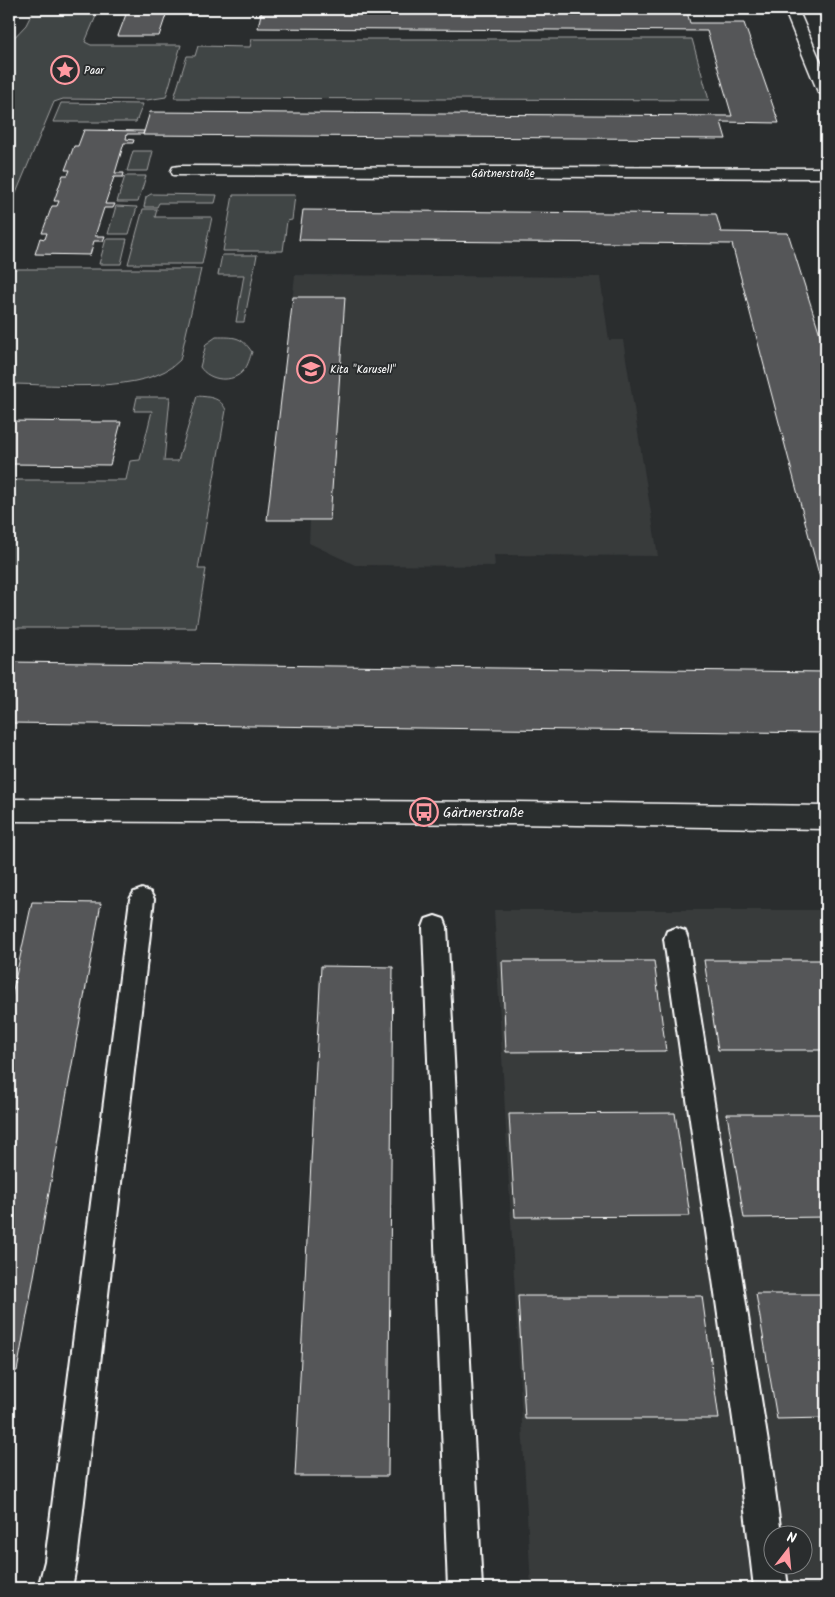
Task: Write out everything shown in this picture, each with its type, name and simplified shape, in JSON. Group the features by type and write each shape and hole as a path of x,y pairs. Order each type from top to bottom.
{"street":[{"path":"791,9 826,92"},
{"name":"Gärtnerstraße","path":"179,172 826,173"},
{"path":"9,810 505,813 826,818"}],"lane":[{"path":"55,1588 63,1541 142,899"},
{"path":"435,927 465,1588"},
{"path":"676,938 756,1468 771,1588"}],"shaded area":[{"path":"34,9 99,9 85,42 91,45 181,45 166,97 147,100 63,99 54,102 9,210 9,43 26,25"},
{"path":"252,39 692,39 709,100 174,98 187,56 195,56 198,46 250,47"},
{"path":"61,103 143,104 136,122 53,122"},
{"path":"133,151 153,151 148,171 127,171"},
{"path":"125,176 146,176 138,202 117,202"},
{"path":"151,194 217,195 215,203 159,203 157,207 144,207 146,197"},
{"path":"233,195 295,195 292,220 287,221 283,251 223,251"},
{"path":"116,206 137,207 129,234 108,234"},
{"path":"143,209 157,209 155,217 212,217 202,264 128,264"},
{"path":"106,239 127,239 121,264 99,264"},
{"path":"222,255 257,255 244,322 236,322 244,275 218,275"},
{"path":"9,269 201,269 180,360 165,371 146,379 124,383 75,386 9,384"},
{"path":"295,275 600,277 609,340 623,340 658,556 494,555 495,566 355,565 309,543 310,521 267,520"},
{"path":"216,337 237,338 252,352 248,364 234,377 228,379 215,378 204,372 200,367 206,344"},
{"path":"197,396 218,400 226,410 198,569 206,569 196,628 9,628 9,480 126,480 130,461 140,460 152,411 134,411 137,397 170,397 164,461 178,461"},
{"path":"494,910 826,910 826,1588 531,1588"}],"building":[{"path":"128,9 168,9 159,36 118,36"},
{"path":"262,9 687,12 690,23 744,23 779,123 721,122 726,139 143,135 150,112 732,116 707,31 258,28"},
{"path":"84,130 144,131 143,134 127,134 126,139 134,140 133,143 124,143 115,173 124,173 123,177 114,177 105,204 115,204 113,208 104,208 95,236 105,236 103,241 94,241 90,255 35,254 40,238 45,239 47,233 42,233 52,206 57,206 59,201 54,201 63,175 68,175 70,170 65,170 74,146 78,146"},
{"path":"303,210 716,214 721,232 788,233 826,353 826,601 732,244 299,240"},
{"path":"293,297 345,297 330,520 267,520"},
{"path":"9,421 121,422 110,465 9,464"},
{"path":"9,662 826,672 826,733 9,723"},
{"path":"32,902 101,903 17,1371 9,1371 9,1008"},
{"path":"704,960 826,960 826,1050 718,1050"},
{"path":"502,961 654,961 666,1051 506,1052"},
{"path":"321,966 393,967 388,1476 295,1476"},
{"path":"675,1113 690,1216 515,1217 509,1114"},
{"path":"727,1114 826,1114 826,1217 744,1218"},
{"path":"756,1294 826,1294 826,1418 777,1419"},
{"path":"518,1296 702,1296 719,1419 525,1419"}],"place":[{"name":"Paar","path":"65,70"},
{"name":"Kita \"Karusell\"","path":"311,369"},
{"name":"Gärtnerstraße","path":"424,812"}]}
